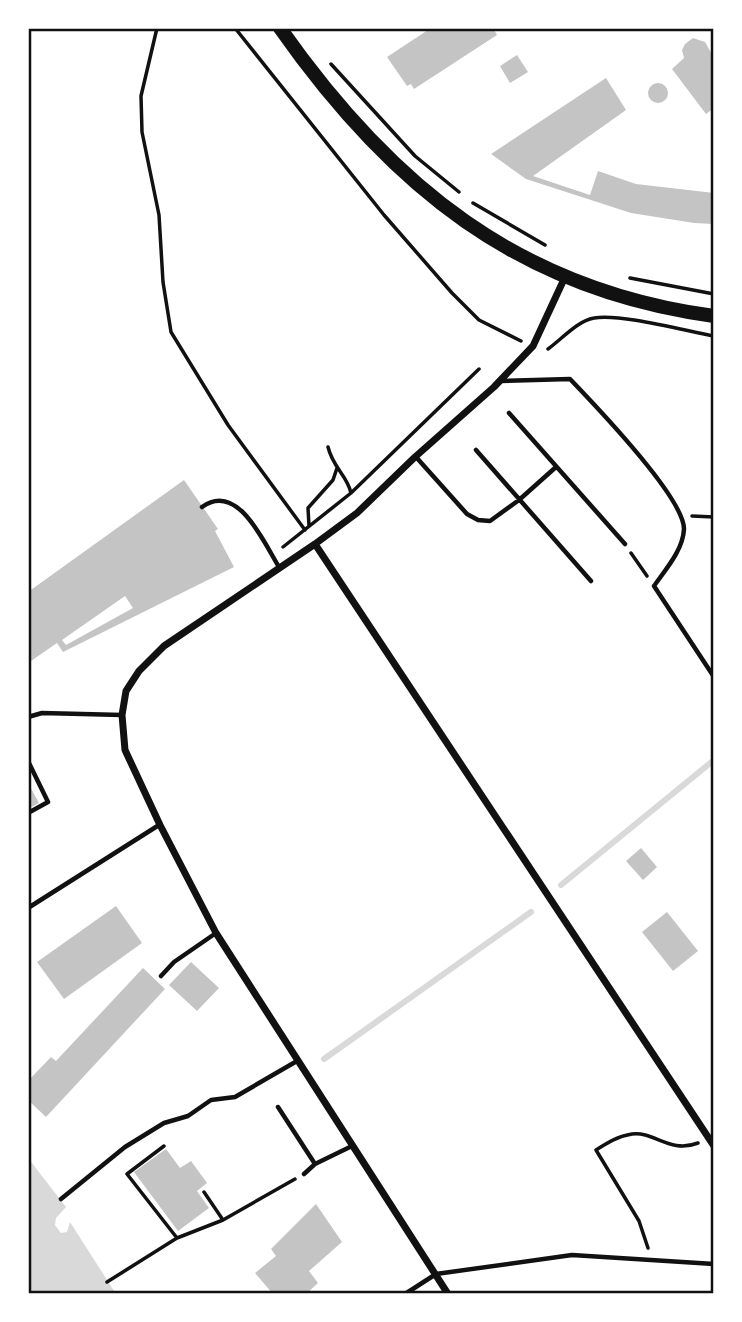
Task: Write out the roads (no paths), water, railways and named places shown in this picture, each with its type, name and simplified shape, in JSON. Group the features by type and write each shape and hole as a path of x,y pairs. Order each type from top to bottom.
{"main road":[{"path":"280,28 344,111 406,174 478,230 519,256 608,294 654,306 714,316"}],"street":[{"path":"448,1294 216,933 125,750 122,715 126,691 139,671 164,646 357,513 500,381 533,346 565,277"},
{"path":"315,544 714,1146"}],"lane":[{"path":"500,381 570,379 607,417 668,494 682,516 684,530 676,556 654,586 714,677"},
{"path":"509,413 625,544"},
{"path":"476,450 592,581"},
{"path":"415,457 467,514 490,522 556,467"},
{"path":"202,507 211,500 226,500 243,510 280,568"},
{"path":"28,718 42,713 122,715"},
{"path":"28,761 48,802 28,813"},
{"path":"28,908 160,825"},
{"path":"161,976 174,962 216,933"},
{"path":"61,1199 125,1147 164,1123 188,1116 211,1100 235,1097 297,1061"},
{"path":"278,1107 315,1164"},
{"path":"304,1174 315,1164 352,1146"},
{"path":"405,1294 436,1274 572,1255 714,1264"}],"waterway":[{"path":"561,885 714,760"},
{"path":"324,1059 531,912"}]}
